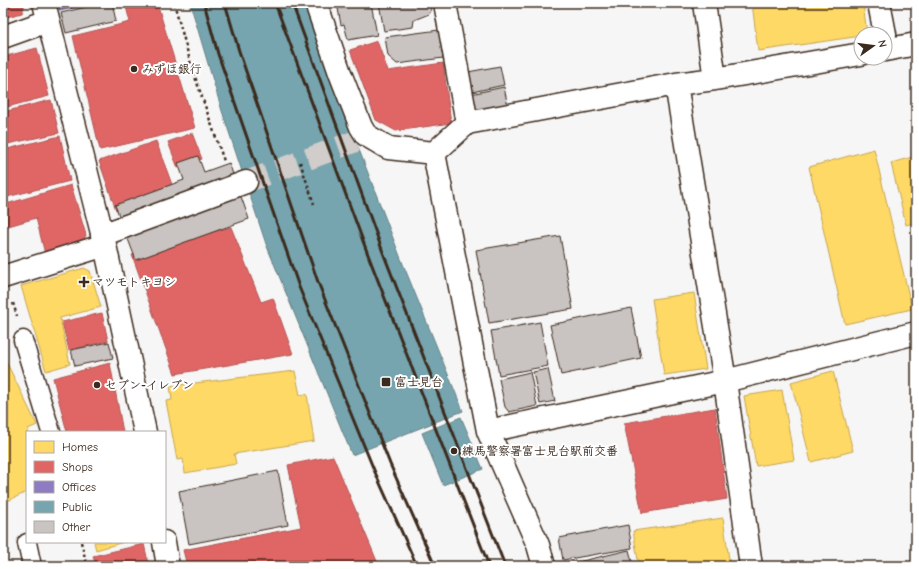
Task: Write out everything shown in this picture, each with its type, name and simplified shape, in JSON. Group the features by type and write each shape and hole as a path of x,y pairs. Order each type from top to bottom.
{"street":[{"path":"316,3 340,73 361,127 366,135 388,148 434,153 467,123 676,84 715,79 853,55"},
{"path":"445,3 467,123"},
{"path":"704,3 715,79"},
{"path":"879,3 883,26"},
{"path":"3,37 46,12 103,240 145,431"},
{"path":"893,42 916,44"},
{"path":"676,84 725,381 751,566"},
{"path":"434,153 488,431 538,545 544,566"},
{"path":"3,277 103,240 240,184"},
{"path":"488,431 725,381 916,333"},
{"path":"164,543 168,566"}],"lane":[{"path":"23,340 51,431"},
{"path":"27,543 32,566"}],"path":[{"path":"174,3 192,68 240,184"},
{"path":"300,162 314,204"},
{"path":"81,543 87,566"}],"building: Homes":[{"path":"752,3 863,3 866,26 853,26 853,37 758,51"},
{"path":"874,149 912,309 845,324 809,167"},
{"path":"916,156 916,222 906,225 891,163"},
{"path":"916,242 916,264 912,243"},
{"path":"84,268 90,271 101,307 60,318 70,364 46,371 21,286"},
{"path":"694,293 706,369 664,375 652,299"},
{"path":"3,355 37,425 28,429 29,431 26,431 26,492 3,503"},
{"path":"295,371 300,395 307,394 314,441 234,454 236,464 185,473 183,459 177,460 166,401 172,400 170,386"},
{"path":"833,371 853,451 811,462 791,382"},
{"path":"782,390 794,460 756,466 744,396"},
{"path":"723,518 730,566 639,566 633,531"},
{"path":"94,543 120,543 96,550"}],"building: Shops":[{"path":"3,3 25,3 22,13 3,18"},
{"path":"125,3 157,3 195,128 100,150 73,36 130,22"},
{"path":"377,41 388,71 443,63 451,123 396,131 376,120 350,50"},
{"path":"37,48 49,96 3,108 3,57"},
{"path":"51,100 59,133 3,145 3,112"},
{"path":"192,133 202,159 178,168 168,142"},
{"path":"60,136 70,181 3,198 3,150"},
{"path":"156,141 174,190 116,210 99,161"},
{"path":"71,185 86,235 82,244 45,254 36,218 5,227 3,220 3,205"},
{"path":"231,227 261,302 273,298 293,354 175,374 132,255"},
{"path":"102,313 108,341 69,350 62,322"},
{"path":"3,326 7,338 3,340"},
{"path":"110,363 123,431 67,431 53,378"},
{"path":"715,408 727,499 642,513 624,423"},
{"path":"333,456 379,566 187,566 183,550 301,527 288,465"},
{"path":"144,544 149,566 96,566 93,556"}],"building: Offices":[{"path":"58,3 93,3 60,11"}],"building: Public":[{"path":"190,3 306,3 323,56 403,264 463,411 352,455 266,244 222,111"},
{"path":"461,417 483,469 443,485 422,433"}],"building: Other":[{"path":"103,3 112,3 116,21 66,33 61,13"},
{"path":"337,3 371,3 377,35 348,40 344,24 341,25"},
{"path":"379,3 430,3 431,11 429,14 414,20 413,27 384,31"},
{"path":"439,30 443,58 397,64 388,56 385,37"},
{"path":"500,66 504,85 472,92 468,72"},
{"path":"504,87 508,107 481,113 475,109 471,94"},
{"path":"198,156 204,172 229,163 249,219 136,260 115,205 184,180 178,163"},
{"path":"560,236 573,309 489,323 476,250"},
{"path":"631,308 641,358 561,375 550,325"},
{"path":"540,322 548,366 499,375 491,331"},
{"path":"109,342 113,358 75,366 71,350"},
{"path":"548,369 555,401 540,404 533,372"},
{"path":"530,372 537,406 509,412 505,407 499,379"},
{"path":"278,471 288,525 189,544 179,491"},
{"path":"628,525 632,548 563,560 559,538"},
{"path":"629,550 633,566 565,566 565,565"}],"tunnel":[{"path":"246,182 356,141"}],"railway":[{"path":"204,3 218,54 299,287 374,470 417,566"},
{"path":"225,3 239,51 318,282 390,464 435,566"},
{"path":"275,3 370,260 489,566"},
{"path":"292,3 384,255 505,566"}],"place":[{"name":"みずほ銀行","path":"134,69"},
{"name":"マツモトキヨシ","path":"84,282"},
{"name":"富士見台","path":"386,382"},
{"name":"セブン-イレブン","path":"97,385"},
{"name":"練馬警察署富士見台駅前交番","path":"454,451"}]}
